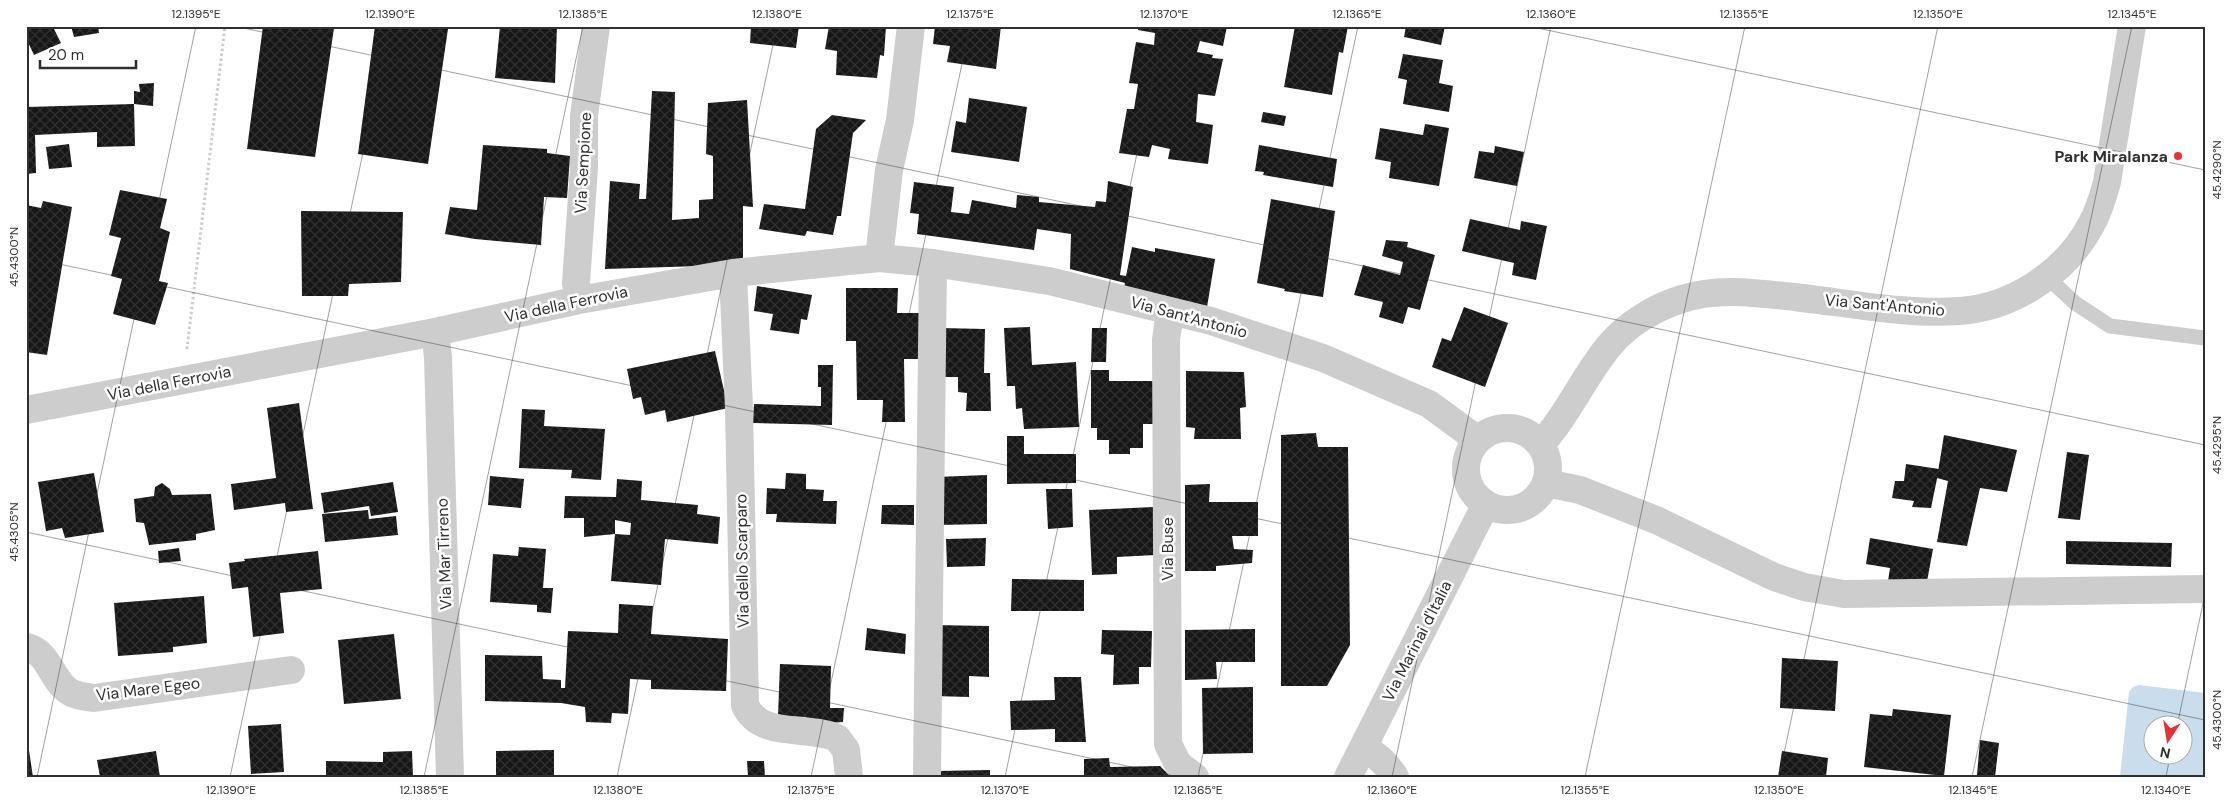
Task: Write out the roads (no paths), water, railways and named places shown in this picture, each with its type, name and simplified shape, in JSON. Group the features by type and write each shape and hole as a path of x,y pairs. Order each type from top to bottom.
{"street":[{"name":"Via Sempione","path":"579,300 576,283 584,168 584,116 596,26"},
{"path":"879,258 888,170 900,120 911,26"},
{"name":"Via Sant'Antonio","path":"1540,445 1552,432 1609,345 1642,318 1681,299 1724,291 1746,291 1940,312 1963,311 2007,300 2028,290 2046,277 2078,244 2091,225 2100,205 2107,182 2132,26"},
{"name":"Via della Ferrovia","path":"26,410 435,332 579,300 734,272 879,258"},
{"name":"Via Sant'Antonio","path":"879,258 933,263 1049,281 1211,321 1323,358 1430,404 1478,440"},
{"path":"927,777 933,263"},
{"name":"Via dello Scarparo","path":"734,272 745,705 753,718 759,722 837,738 846,750 849,777"},
{"name":"Via Buse","path":"1170,311 1166,340 1168,744 1178,764 1194,777"},
{"name":"Via Mar Tirreno","path":"435,332 438,357 450,777"},
{"path":"1510,428 1532,437 1540,445 1548,463 1546,483 1534,500 1526,506 1506,510 1486,504 1477,498 1467,480 1468,458 1478,440 1498,429 1510,428"},
{"path":"1546,483 1580,490 1656,520 1774,577 1804,587 1844,594 2205,590"},
{"name":"Via Marinai d'Italia","path":"1348,777 1486,504"},
{"name":"Via Mare Egeo","path":"26,647 42,654 58,680 70,692 94,698 290,670"},
{"path":"1364,748 1375,754 1388,766 1396,777"}],"lane":[{"path":"2046,277 2075,303 2110,326 2205,338"}],"water":[{"path":"2139,685 2205,693 2205,777 2120,777 2129,692 2133,687"}],"place":[{"name":"Park Miralanza","path":"2178,156"}]}
